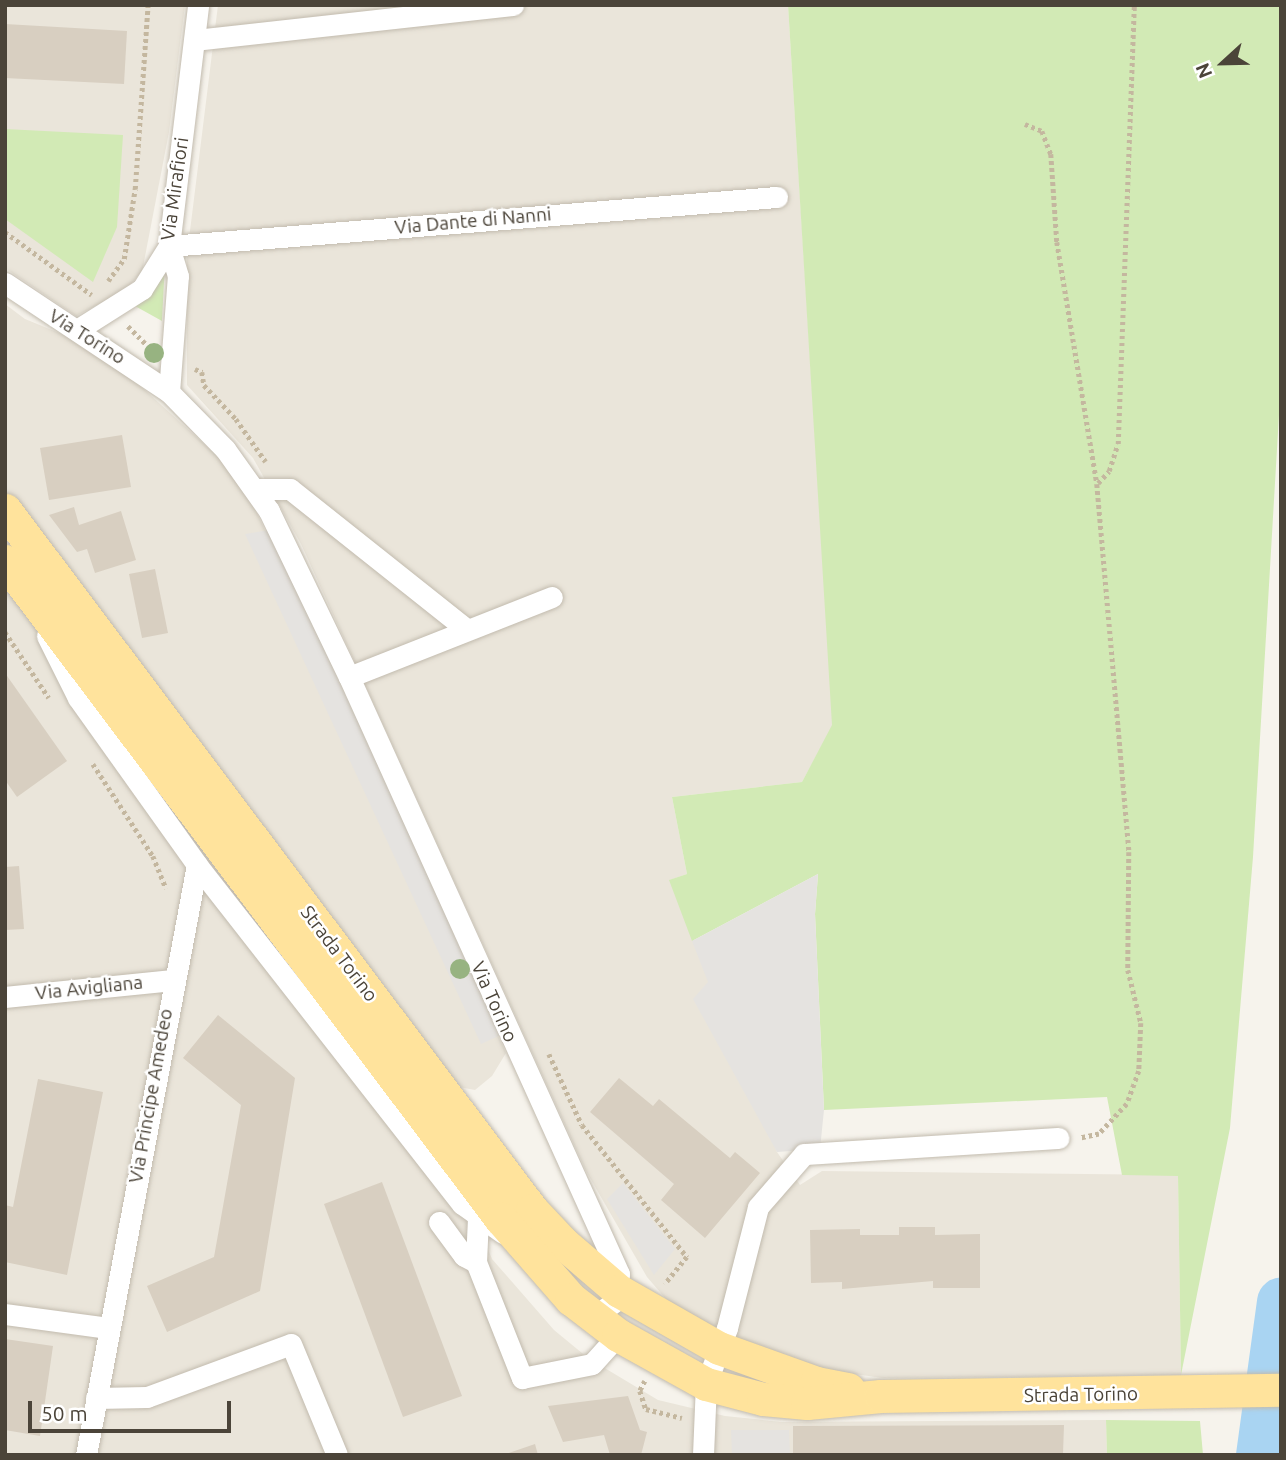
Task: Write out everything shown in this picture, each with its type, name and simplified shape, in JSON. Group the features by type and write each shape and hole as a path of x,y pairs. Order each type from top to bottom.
{"main road":[{"name":"Strada Torino","path":"5,510 532,1210 619,1291 719,1348 816,1383 881,1396"},
{"name":"Strada Torino","path":"5,561 522,1244 606,1327 706,1384 763,1399 807,1403 881,1396 1281,1390"}],"street":[{"name":"Via Mirafiori","path":"77,330 142,289 169,246 198,5"},
{"path":"195,40 513,5"},
{"name":"Via Dante di Nanni","path":"169,246 776,197"},
{"path":"169,246 177,276 169,392"},
{"name":"Via Torino","path":"5,283 169,392 218,441 255,488 349,677 619,1274 619,1291"},
{"path":"255,488 290,489 466,629"},
{"name":"Strada Torino","path":"29,592 78,698 197,865 462,1205 478,1218 522,1244"},
{"path":"349,677 552,597"},
{"name":"Via Principe Amedeo","path":"86,1455 172,980 197,865"},
{"name":"Via Avigliana","path":"5,997 172,980"},
{"path":"704,1455 706,1384 719,1348 758,1207 804,1154 1058,1138"},
{"path":"478,1218 476,1262 522,1378 592,1364 619,1291"},
{"path":"439,1222 464,1256 476,1262"},
{"path":"5,1314 109,1328"},
{"path":"96,1398 146,1397 291,1345 337,1455"}],"path":[{"path":"96,298 124,259 135,189 148,5"},
{"path":"1097,484 1109,471 1118,444 1134,5"},
{"path":"1025,124 1042,131 1051,154 1057,242 1097,484 1129,852 1128,970 1141,1023 1139,1071 1127,1104 1107,1128 1084,1138 1058,1138"},
{"path":"5,632 57,710"},
{"path":"87,755 166,879 166,897"}],"shaded area":[{"path":"5,5 185,5 169,132 142,272 124,291 76,316 5,268"},
{"path":"218,5 788,5 833,725 802,782 672,797 687,874 670,880 777,1152 800,1185 822,1171 1178,1175 1181,1375 883,1378 796,1366 672,1306 647,1277 586,1171 301,544 253,458 187,385 187,255"},
{"path":"5,304 25,319 81,342 137,383 225,463 256,511 506,1053 492,1076 475,1090 454,1086 5,497"},
{"path":"269,530 503,1034 481,1044 245,534"},
{"path":"5,584 462,1187 492,1259 554,1330 588,1358 658,1400 725,1416 782,1422 1106,1420 1107,1455 5,1455"},
{"path":"818,874 815,914 824,1110 820,1149 777,1152 693,999 708,982 692,941"},
{"path":"623,1183 675,1249 654,1275 607,1199"},
{"path":"731,1430 789,1430 790,1455 732,1455"}],"green space":[{"path":"788,5 1281,5 1281,381 1253,857 1230,1128 1181,1375 1178,1176 1122,1175 1107,1097 824,1110 815,914 818,874 692,941 669,880 687,874 672,797 802,782 832,725"},
{"path":"5,129 123,135 117,227 93,282 5,219"},
{"path":"165,262 162,321 135,306"},
{"path":"1106,1420 1200,1421 1203,1455 1107,1455"}],"building":[{"path":"5,24 127,31 124,84 5,78"},
{"path":"122,435 131,487 49,500 40,448"},
{"path":"74,507 79,525 121,511 136,560 95,573 87,549 77,552 49,515"},
{"path":"155,569 168,633 142,638 129,574"},
{"path":"5,673 67,761 17,797 5,780"},
{"path":"19,866 24,929 5,930 5,867"},
{"path":"218,1015 295,1078 260,1291 167,1332 147,1286 214,1257 241,1105 183,1058"},
{"path":"619,1078 653,1106 659,1099 730,1158 735,1152 760,1173 705,1238 661,1200 674,1184 590,1112"},
{"path":"38,1079 103,1092 67,1275 5,1262 5,1205 13,1207"},
{"path":"382,1182 462,1396 403,1417 324,1204"},
{"path":"899,1227 935,1227 935,1235 980,1234 980,1288 933,1288 933,1281 842,1289 842,1282 811,1283 810,1230 860,1229 860,1235 899,1235"},
{"path":"5,1339 53,1346 40,1436 5,1430"},
{"path":"628,1396 640,1430 647,1432 641,1455 610,1455 604,1435 563,1442 548,1406"},
{"path":"1064,1425 1063,1454 793,1454 793,1426"},
{"path":"535,1444 538,1455 506,1455 506,1454"}],"waterway":[{"path":"1260,1455 1281,1301"}]}
